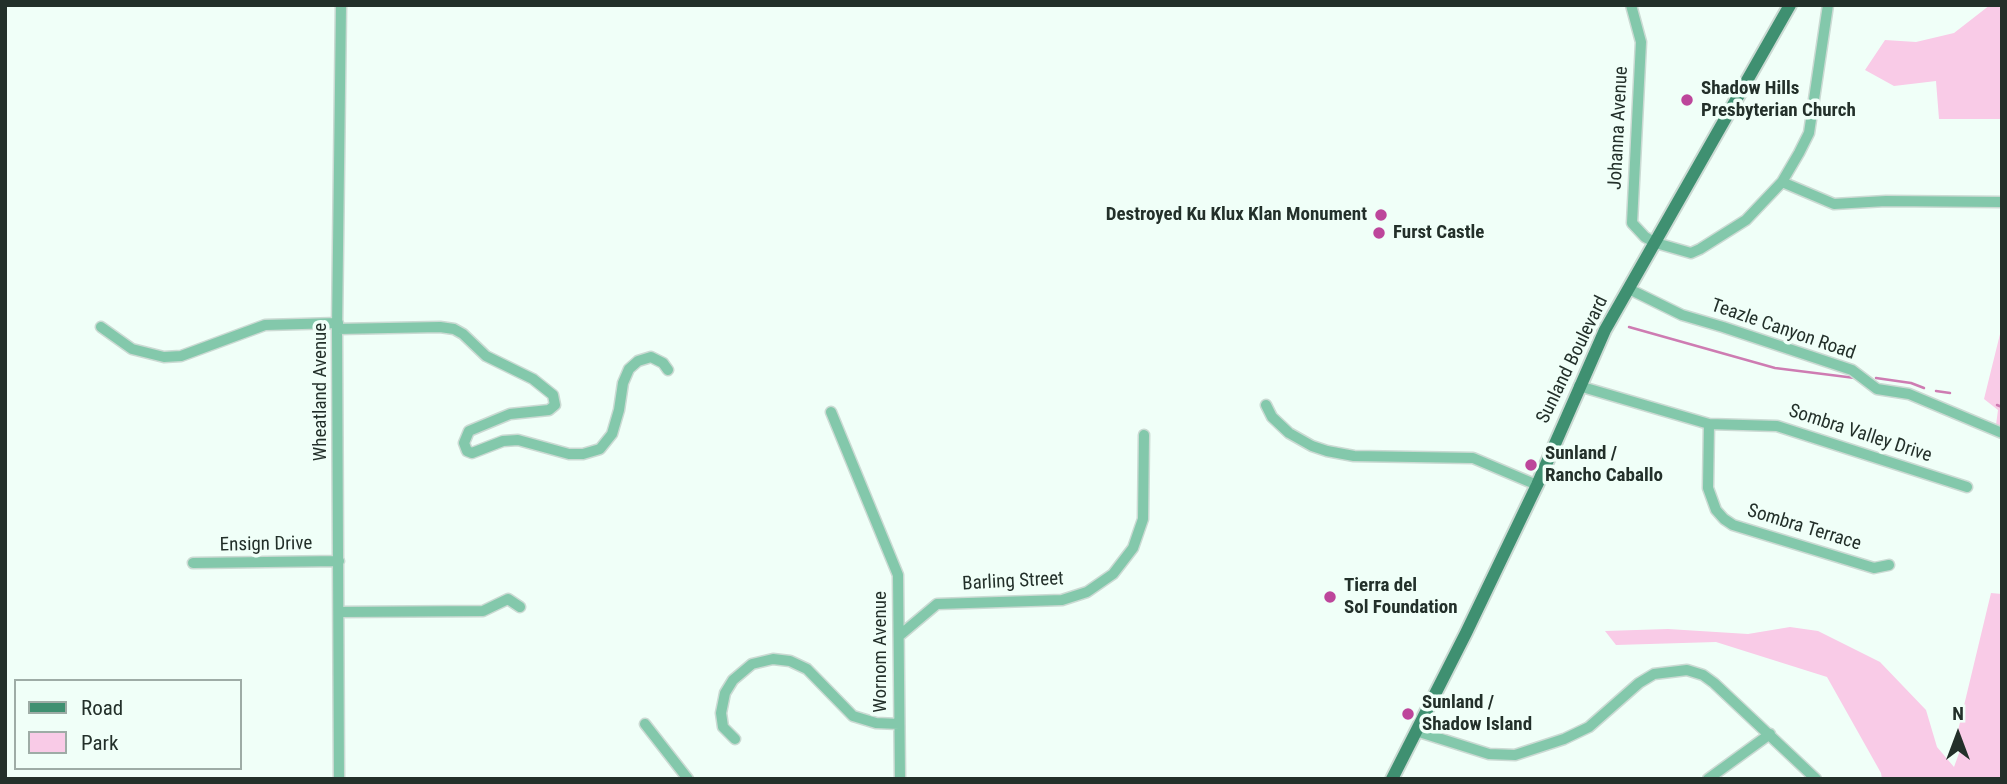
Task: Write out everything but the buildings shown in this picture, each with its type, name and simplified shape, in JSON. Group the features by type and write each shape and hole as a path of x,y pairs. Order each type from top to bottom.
{"main road":[{"name":"Sunland Boulevard","path":"1392,779 1537,485 1605,330 1790,5"}],"street":[{"name":"Wheatland Avenue","path":"339,779 337,326 341,5"},
{"name":"Johanna Avenue","path":"1631,5 1641,42 1632,216 1635,228 1656,243"},
{"path":"1656,243 1691,253 1700,249 1746,220 1765,203 1782,181 1800,153 1809,132 1828,5"},
{"path":"1782,181 1834,204 1886,201 2002,202"},
{"name":"Teazle Canyon Road","path":"1629,289 1682,315 1852,370 1877,389 1909,394 2002,433"},
{"path":"101,327 132,349 164,357 181,356 265,325 454,329 486,356 533,379 553,395 555,405 549,410 510,414 469,431 464,443 467,451 472,453 503,441 518,440 569,454 583,454 600,449 612,434 623,383 629,369 638,361 651,357 663,362 668,370"},
{"name":"Sombra Valley Drive","path":"1579,386 1709,424 1777,426 1967,487"},
{"path":"1266,405 1272,417 1289,433 1327,451 1354,456 1473,458 1537,485"},
{"name":"Wornom Avenue","path":"831,412 898,575 900,779"},
{"name":"Sombra Terrace","path":"1709,424 1708,488 1716,510 1724,519 1733,525 1874,568 1889,565"},
{"name":"Barling Street","path":"899,636 937,604 1062,600 1087,592 1106,580 1133,548 1143,519 1144,435"},
{"name":"Ensign Drive","path":"193,563 339,561"},
{"path":"339,612 483,611 508,599 520,607"},
{"path":"735,739 723,726 720,713 726,693 740,673 762,660 790,661 807,669 853,716 876,723 899,724"},
{"path":"1416,731 1489,754 1515,755 1589,727 1646,678 1679,669 1703,675 1714,683 1816,779"},
{"path":"645,724 688,779"},
{"path":"1708,779 1770,734"}],"green space":[{"path":"1990,5 2002,5 2002,119 1939,119 1936,81 1894,86 1865,70 1885,40 1916,42 1954,33"},
{"path":"2002,326 2002,428 1996,425 1998,410 1984,399"},
{"path":"1991,593 2002,594 2002,779 1882,779 1827,677 1716,642 1616,645 1605,631 1668,629 1748,634 1790,627 1818,631 1880,662 1926,710 1937,747 1954,767 1962,745 1955,743"}],"waterway":[{"path":"1629,327 1775,368 1855,378"},
{"path":"1876,378 1911,383 1924,388"},
{"path":"1936,391 1950,393"},
{"path":"1997,405 2002,407"}],"place":[{"name":"Shadow Hills Presbyterian Church","path":"1687,100"},
{"name":"Destroyed Ku Klux Klan Monument","path":"1381,215"},
{"name":"Furst Castle","path":"1379,233"},
{"name":"Sunland / Rancho Caballo","path":"1531,465"},
{"name":"Tierra del Sol Foundation","path":"1330,597"},
{"name":"Sunland / Shadow Island","path":"1408,714"}]}
